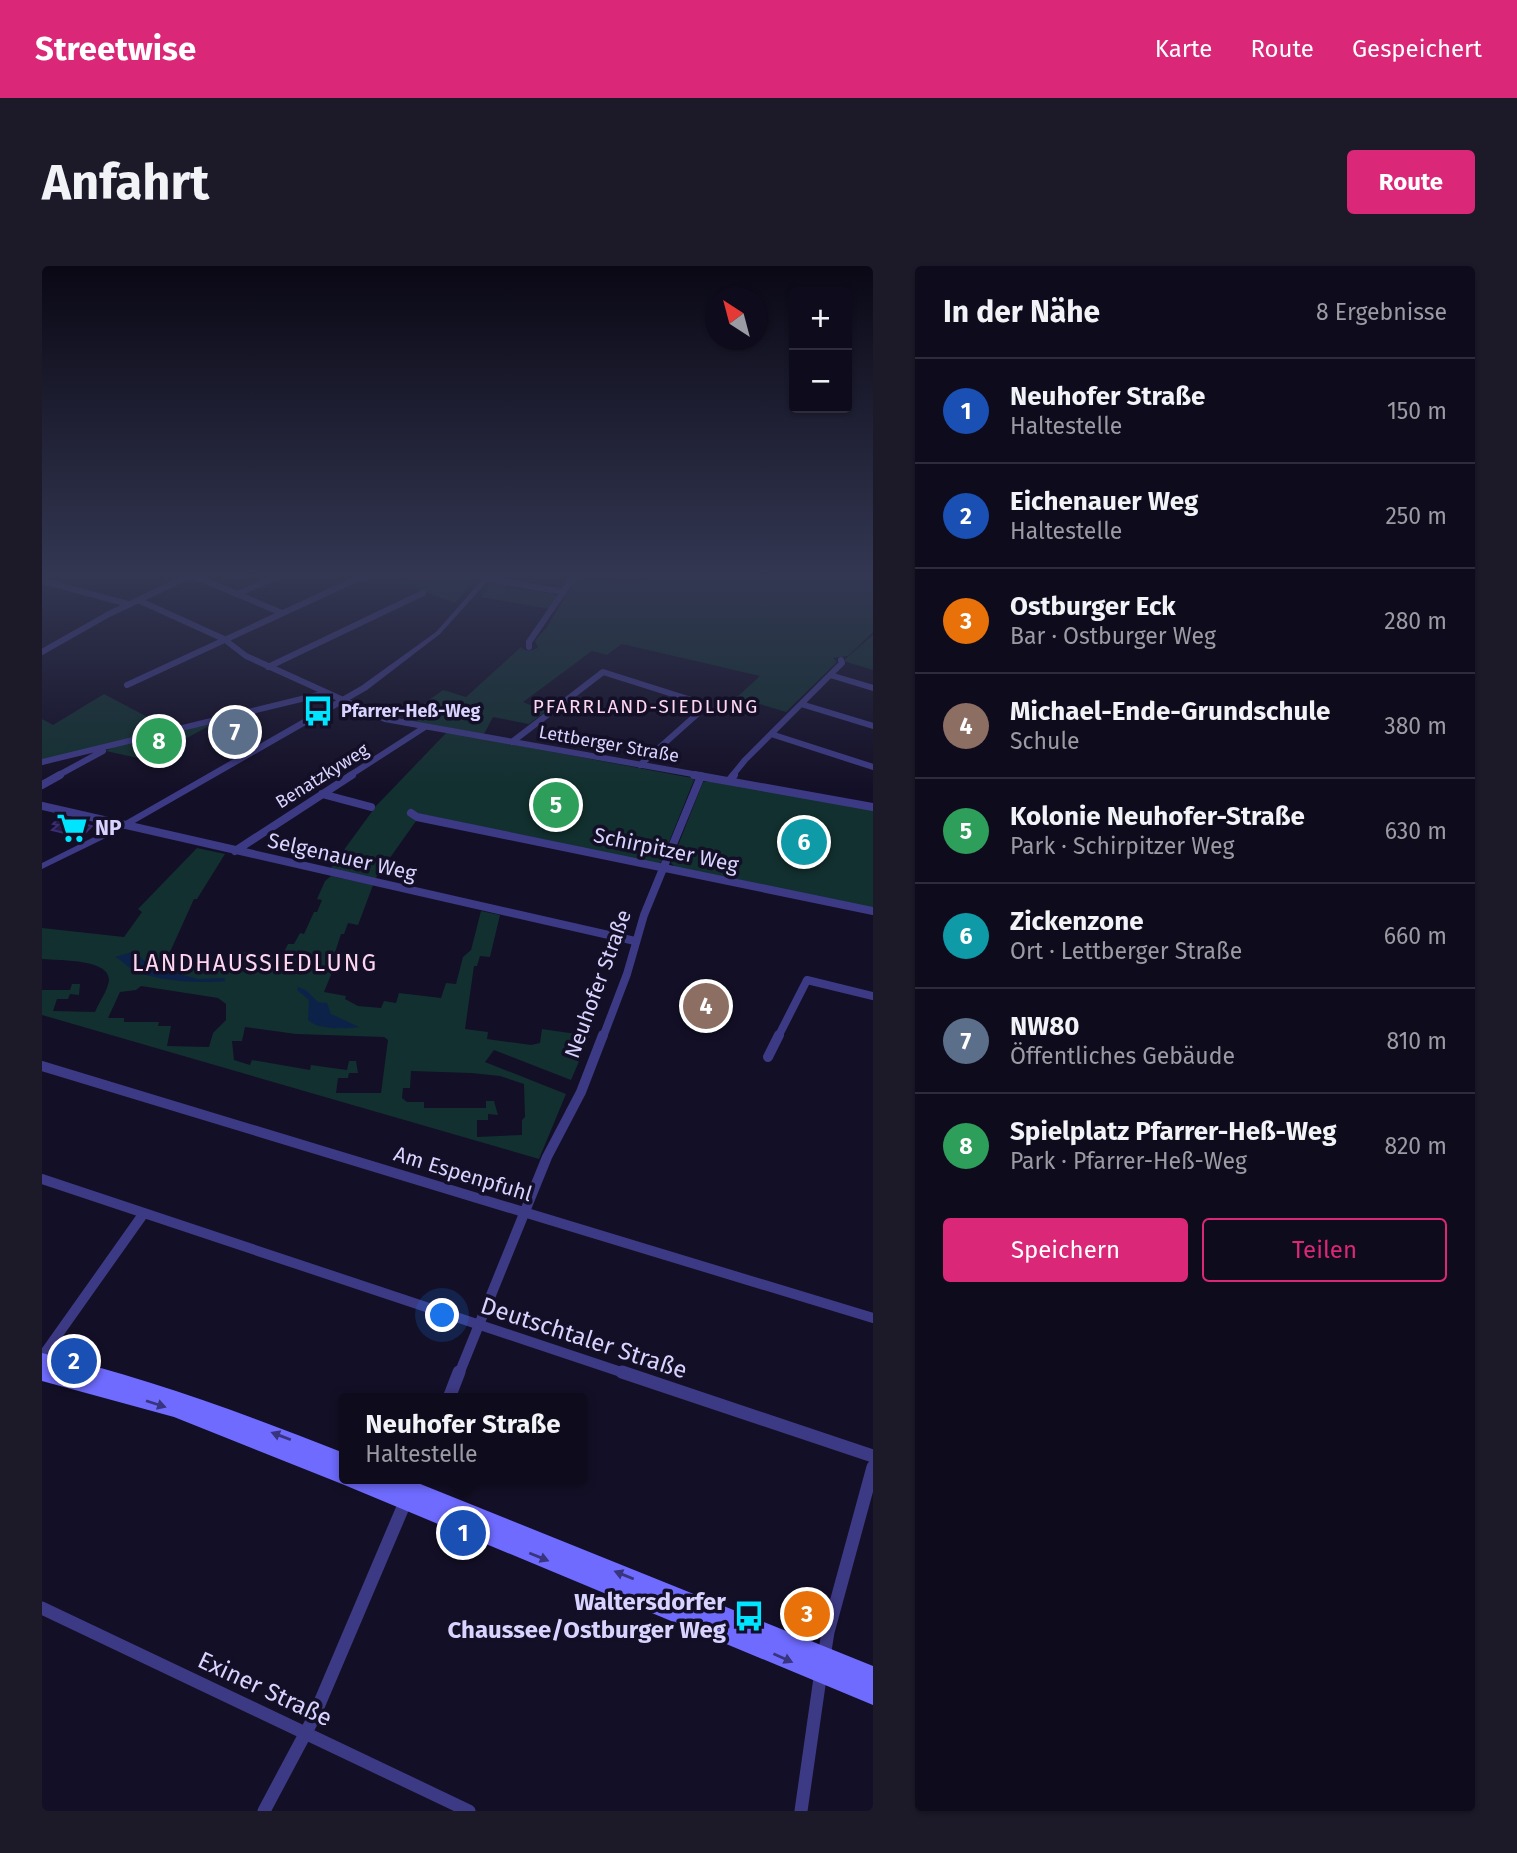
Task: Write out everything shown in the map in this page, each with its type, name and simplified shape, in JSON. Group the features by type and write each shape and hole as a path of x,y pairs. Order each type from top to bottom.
{"main road":[{"path":"42,1359 175,1396 339,1459"},
{"path":"42,1374 174,1410 339,1475"},
{"path":"378,1484 410,1490 822,1665 873,1695"},
{"path":"822,1665 873,1676"}],"street":[{"path":"127,685 207,647"},
{"name":"Lettberger Straße","path":"233,647 268,667 379,717 873,807"},
{"path":"268,667 310,647"},
{"path":"42,866 123,826 343,701 420,647"},
{"path":"729,781 733,773 842,663 841,660"},
{"path":"512,742 605,672 704,704 704,708 640,765"},
{"path":"830,675 873,688"},
{"path":"42,762 292,703 326,692"},
{"path":"801,704 873,726"},
{"name":"Benatzkyweg","path":"235,851 425,727"},
{"path":"771,734 873,767"},
{"path":"42,785 106,749 105,747"},
{"name":"Neuhofer Straße","path":"451,1393 547,1157 581,1092 627,974 635,941 701,776"},
{"path":"322,794 371,807"},
{"name":"Selgenauer Weg","path":"42,806 635,941"},
{"name":"Schirpitzer Weg","path":"411,813 417,817 873,911"},
{"path":"768,1057 807,980 873,996"},
{"name":"Am Espenpfuhl","path":"42,1066 873,1318"},
{"name":"Deutschtaler Straße","path":"42,1179 873,1456"},
{"path":"42,1359 144,1213"},
{"path":"801,1811 828,1632 873,1467"},
{"path":"264,1811 306,1734 410,1490"},
{"name":"Exiner Straße","path":"42,1608 469,1811"}],"green space":[{"path":"521,647 524,650 618,647 607,655 592,651 523,702 546,711 529,724 493,717 484,734 402,719 443,690 466,697"},
{"path":"635,647 857,647 848,656 833,658 837,662 786,712 737,697 760,676"},
{"path":"859,647 873,647 873,670 843,661"},
{"path":"104,694 172,730 42,760 42,719 53,725"},
{"path":"216,722 147,760 106,751 115,746"},
{"path":"447,732 694,780 661,862 657,864 421,814 375,879 330,869 376,806"},
{"path":"703,782 873,810 873,908 675,867 671,863"},
{"path":"197,848 225,854 197,899 194,899 170,952 203,957 202,961 238,963 243,952 281,958 288,944 294,944 300,933 304,934 322,900 317,899 325,881 331,876 373,885 358,925 348,923 344,934 341,934 330,968 333,970 324,992 346,996 345,999 358,1006 381,1008 384,1001 396,1003 399,993 441,998 446,983 456,984 463,957 471,950 481,911 500,915 490,957 480,956 477,966 474,966 465,1029 488,1032 487,1039 531,1045 540,1043 542,1029 590,1036 571,1080 494,1050 485,1062 566,1094 539,1159 42,1015 42,990 70,990 72,984 80,984 79,995 70,994 68,999 57,999 53,1011 95,1012 109,980 107,973 92,964 42,959 42,928 124,937 142,912 138,909","holes":["141,986 218,998 226,1004 226,1020 213,1033 209,1047 167,1046 171,1026 158,1026 159,1022 124,1022 124,1018 108,1018 120,992 136,990","245,1027 296,1034 384,1037 388,1040 381,1093 336,1093 338,1078 348,1078 349,1073 358,1073 356,1061 349,1061 347,1070 311,1065 310,1070 252,1060 250,1065 234,1060 232,1041 242,1041","411,1071 500,1076 524,1084 525,1117 522,1120 522,1135 477,1137 477,1120 488,1120 488,1114 498,1115 494,1101 486,1101 486,1108 424,1108 424,1102 407,1102 402,1098 403,1088 410,1088"]}],"water":[{"path":"135,951 149,966 198,979 225,978 225,981 191,982 153,977 133,970 115,957"},
{"path":"298,987 306,990 318,1002 327,1003 331,1014 359,1027 332,1028 312,1023 308,1020 309,1000 297,990"}],"building":[{"name":"NP","path":"59,818 92,826 81,837 52,830 58,825 53,824"}],"place":[{"name":"Pfarrer-Heß-Weg","path":"318,711"},
{"name":"NW80","path":"235,732"},
{"name":"Spielplatz Pfarrer-Heß-Weg","path":"159,741"},
{"name":"Kolonie Neuhofer-Straße","path":"556,805"},
{"name":"NP","path":"72,828"},
{"name":"Zickenzone","path":"804,842"},
{"name":"Michael-Ende-Grundschule","path":"706,1006"},
{"name":"Eichenauer Weg","path":"74,1361"},
{"name":"Neuhofer Straße","path":"463,1533"},
{"name":"Ostburger Eck","path":"807,1614"},
{"name":"Waltersdorfer Chaussee/Ostburger Weg","path":"749,1616"}],"district":[{"name":"PFARRLAND-SIEDLUNG","path":"646,706"},
{"name":"LANDHAUSSIEDLUNG","path":"255,963"}]}
